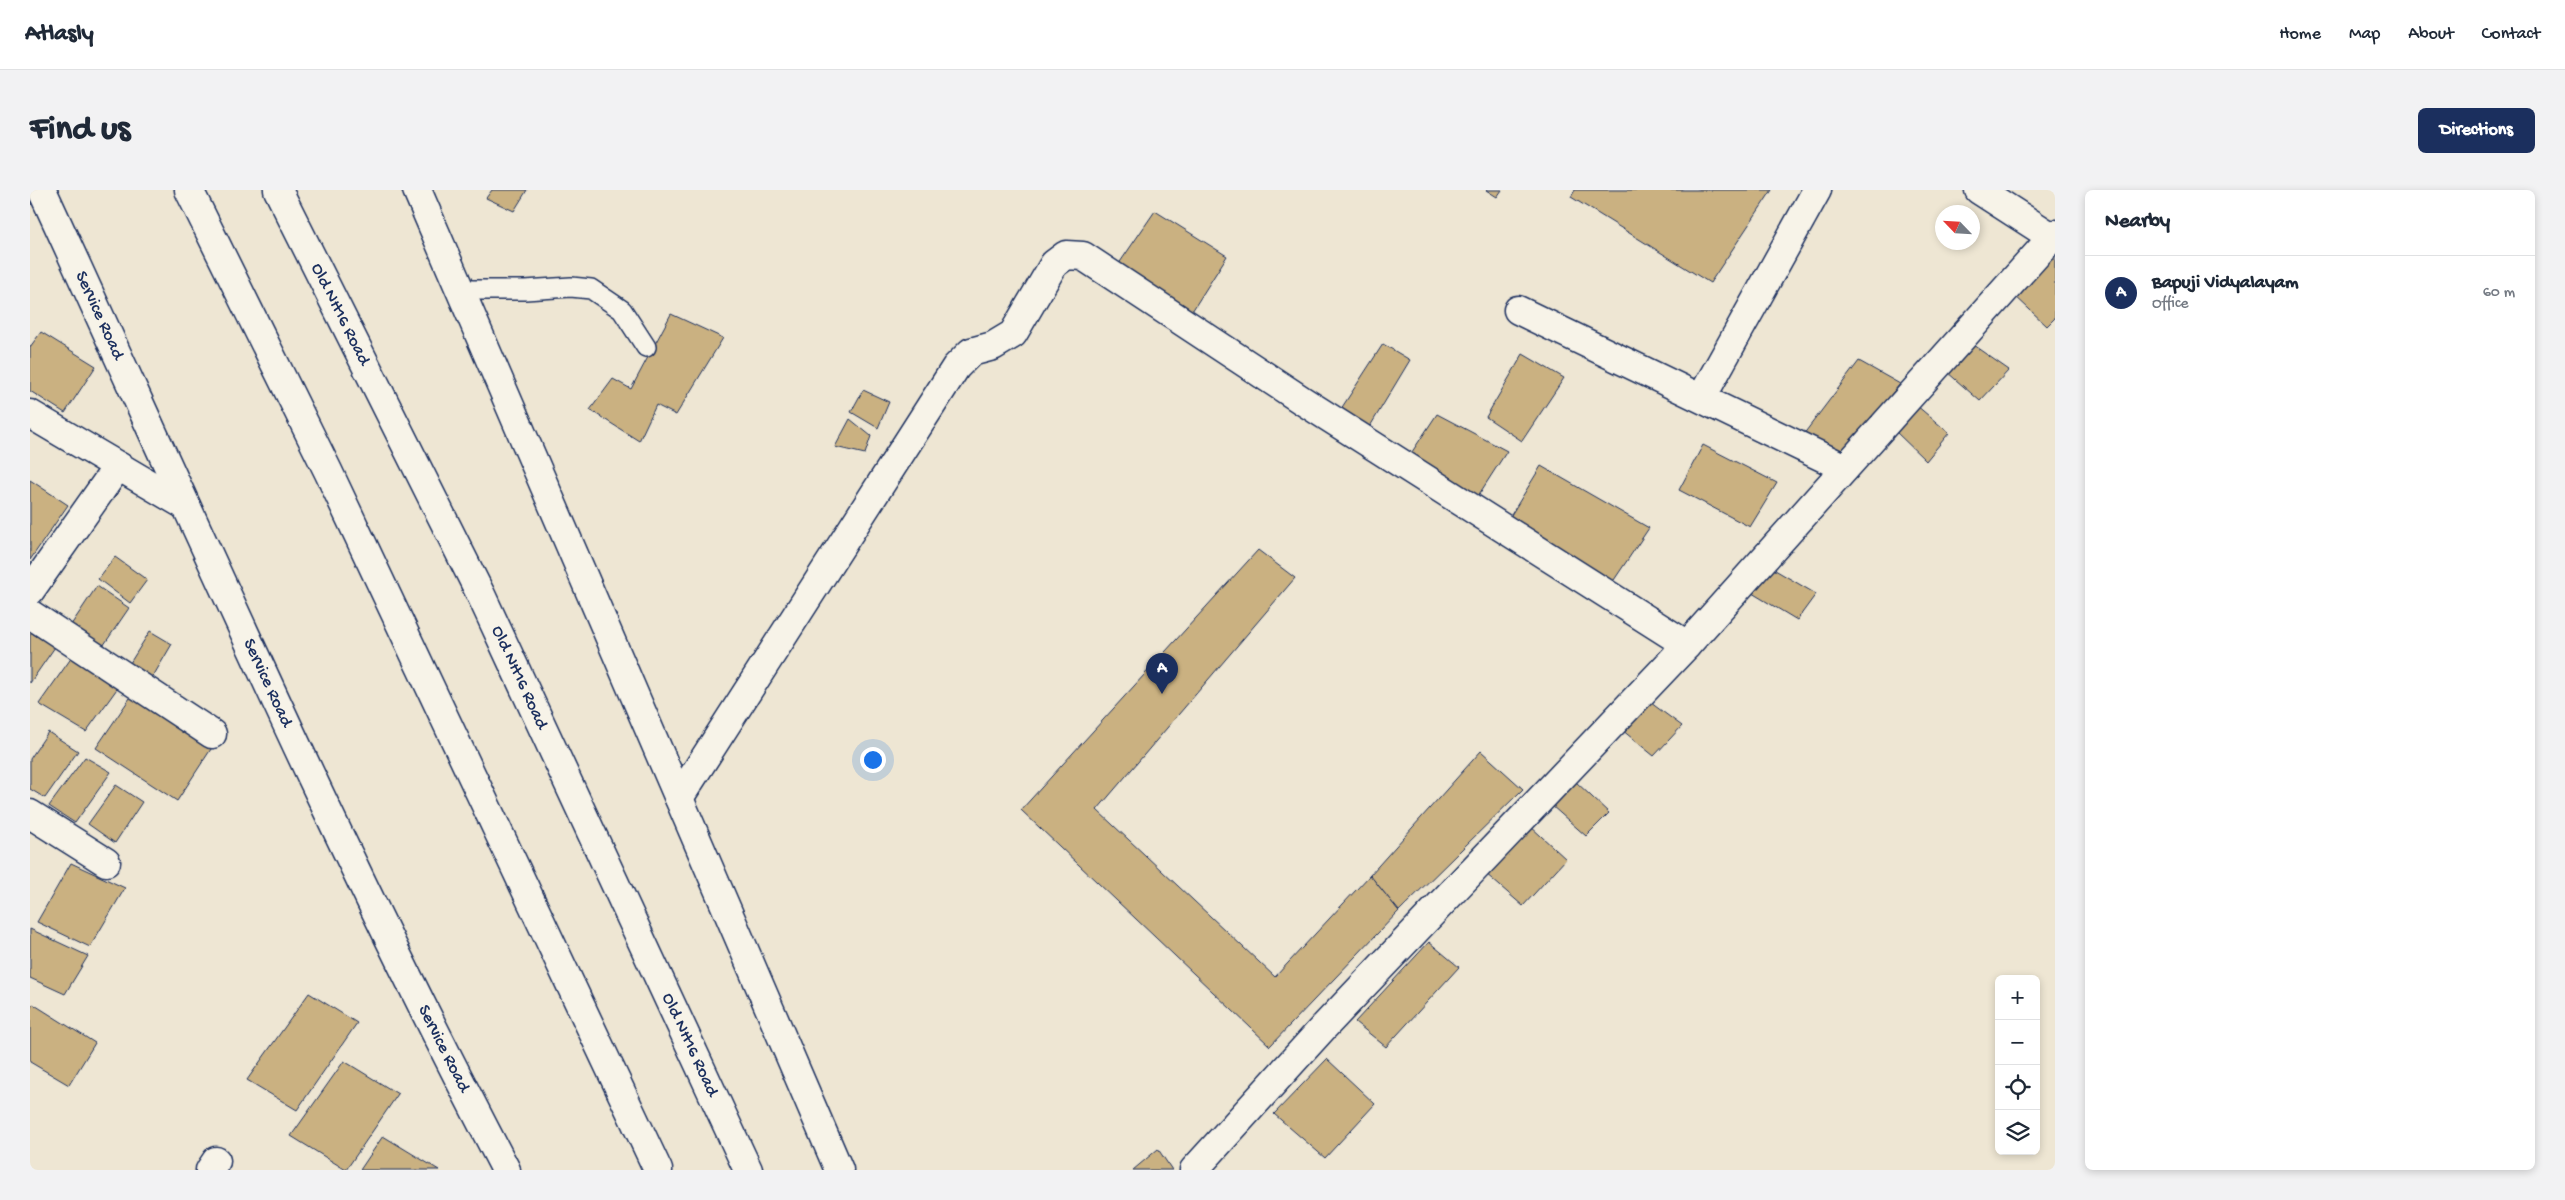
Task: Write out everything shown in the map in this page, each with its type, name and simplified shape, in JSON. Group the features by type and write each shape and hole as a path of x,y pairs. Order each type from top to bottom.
{"street":[{"name":"Service Road","path":"42,190 296,748 435,1036 506,1170"},
{"path":"189,190 328,471 658,1170"},
{"name":"Old NH16 Road","path":"278,190 481,595 748,1170"},
{"path":"417,190 839,1170"},
{"path":"1702,397 1817,190"},
{"path":"1194,1170 1322,1029 1687,644 2054,235 1980,190"},
{"path":"679,798 956,367 971,352 994,346 1013,334 1054,264 1066,255 1083,256 1303,401 1687,644"},
{"path":"1518,310 1846,468"},
{"path":"30,414 186,506"},
{"path":"30,590 118,466"},
{"path":"30,614 212,734"},
{"path":"30,814 106,862"}],"lane":[{"path":"461,290 525,290 571,287 591,289 622,310 646,347"}],"building":[{"path":"492,190 527,190 514,211 486,198"},
{"path":"1486,190 1502,190 1497,197"},
{"path":"1575,190 1772,190 1710,283 1571,197"},
{"path":"1155,211 1227,256 1189,316 1116,268"},
{"path":"2055,250 2055,318 2047,326 2013,294"},
{"path":"671,314 723,338 676,415 656,405 639,441 590,410 613,379 631,389"},
{"path":"41,332 96,366 65,413 30,391 30,347"},
{"path":"1383,344 1410,360 1366,433 1337,415"},
{"path":"1973,345 2009,370 1980,401 1947,372"},
{"path":"1523,354 1564,378 1522,441 1486,417"},
{"path":"1859,361 1900,384 1840,457 1800,439"},
{"path":"863,390 889,402 878,428 851,412"},
{"path":"1916,405 1949,433 1926,461 1894,430"},
{"path":"1437,414 1507,451 1476,499 1408,458"},
{"path":"850,419 871,436 865,454 835,447"},
{"path":"1703,445 1777,483 1750,527 1679,490"},
{"path":"1541,466 1649,528 1612,583 1508,520"},
{"path":"30,480 68,505 30,560"},
{"path":"1258,550 1295,578 1097,810 1275,977 1370,875 1399,911 1270,1046 1021,810"},
{"path":"115,557 147,580 130,603 98,579"},
{"path":"1770,567 1816,594 1797,620 1752,593"},
{"path":"97,586 129,608 99,652 67,631"},
{"path":"150,631 172,644 148,685 125,671"},
{"path":"30,632 55,647 30,683"},
{"path":"72,657 119,686 86,732 39,704"},
{"path":"132,695 213,746 177,801 96,748"},
{"path":"1647,700 1682,726 1654,756 1622,730"},
{"path":"48,732 78,751 45,798 30,789 30,759"},
{"path":"1481,751 1523,789 1399,911 1370,875"},
{"path":"85,757 111,772 75,823 49,806"},
{"path":"1575,781 1609,813 1586,836 1552,806"},
{"path":"116,785 142,802 115,843 88,824"},
{"path":"1529,825 1566,859 1523,906 1485,873"},
{"path":"71,863 125,888 90,947 37,922"},
{"path":"30,929 88,956 65,994 30,978"},
{"path":"1429,942 1459,967 1386,1047 1355,1022"},
{"path":"309,993 357,1023 297,1110 247,1080"},
{"path":"33,1004 95,1043 69,1085 30,1062 30,1009"},
{"path":"1327,1059 1375,1104 1325,1158 1274,1114"},
{"path":"344,1061 398,1094 346,1170 291,1136"},
{"path":"383,1136 439,1170 360,1170"},
{"path":"1158,1149 1172,1170 1133,1170"}],"place":[{"name":"Bapuji Vidyalayam","path":"1162,694"}]}
